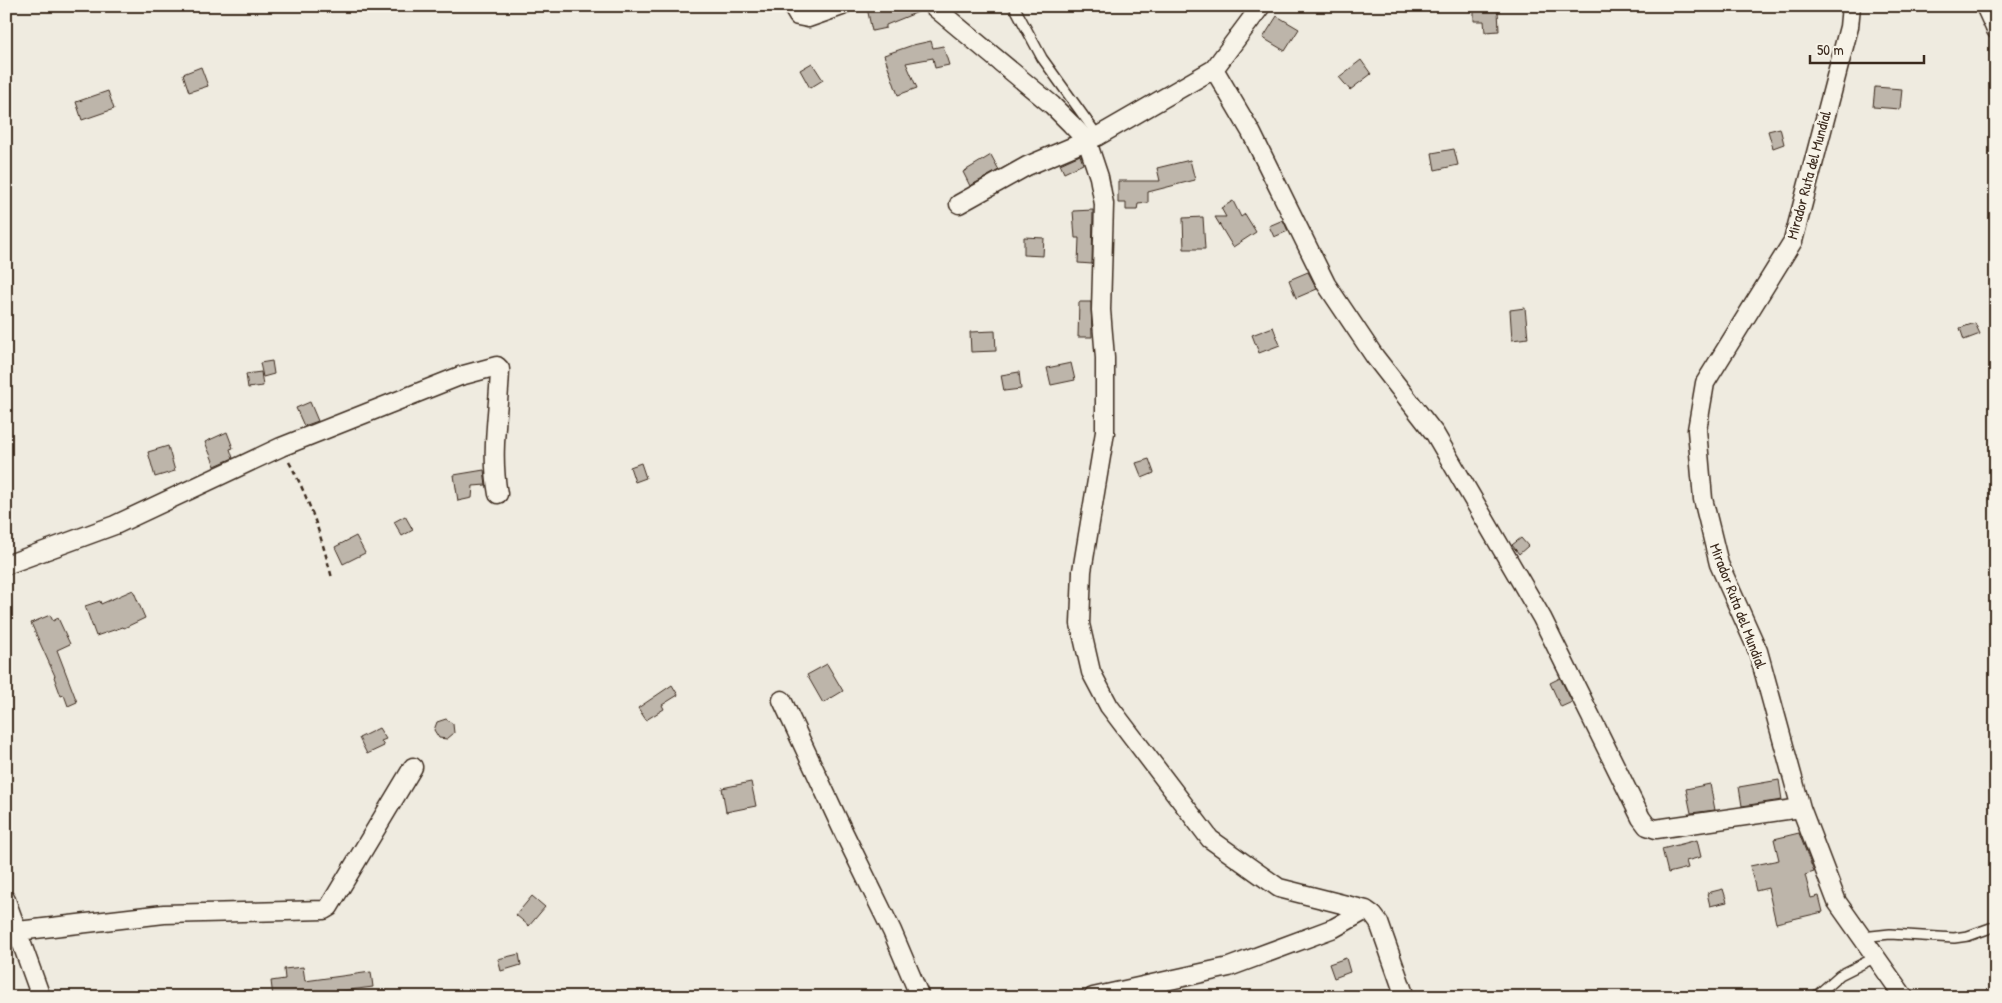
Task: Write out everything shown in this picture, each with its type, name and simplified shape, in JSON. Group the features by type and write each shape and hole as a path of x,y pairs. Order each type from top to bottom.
{"street":[{"path":"792,6 798,16 808,18 842,6"},
{"path":"933,6 1093,138 1104,204 1101,310 1105,432 1082,571 1080,624 1091,672 1108,706 1210,839 1279,888 1366,910 1373,915 1379,924 1405,997"},
{"path":"959,204 1027,166 1093,138 1214,69 1260,6"},
{"name":"Mirador Ruta del Mundial","path":"1851,6 1848,27 1793,241 1705,383 1697,430 1703,499 1719,564 1758,652 1801,808 1837,902 1904,997"},
{"path":"1985,6 1996,30"},
{"path":"1214,69 1251,132 1326,284 1375,358 1434,434 1542,618 1641,818 1647,826 1656,830 1801,808"},
{"path":"6,565 115,525 281,447 460,376 497,366 500,369 499,410 494,429 494,464 498,494"},
{"path":"782,700 892,931 920,997"},
{"path":"18,930 164,914 324,910 329,907 414,767"},
{"path":"6,900 41,997"},
{"path":"1093,997 1228,968 1334,928 1366,910"}],"lane":[{"path":"1014,6 1042,58 1093,138"},
{"path":"1862,936 1890,934 1954,938 1968,936 1996,926"},
{"path":"1814,997 1840,975 1876,958"}],"path":[{"path":"281,447 305,492 323,544 332,578"}],"building":[{"path":"874,6 923,6 923,10 886,25 886,28 872,31 867,8"},
{"path":"1474,6 1495,6 1495,10 1498,10 1499,31 1485,32 1484,21 1474,21"},
{"path":"1277,16 1299,29 1285,51 1263,38"},
{"path":"931,41 933,48 943,46 949,65 935,68 933,58 906,63 917,88 898,95 884,55"},
{"path":"1361,60 1371,74 1350,90 1339,77"},
{"path":"812,63 823,80 810,88 800,70"},
{"path":"201,67 208,86 189,92 183,74"},
{"path":"1875,87 1902,89 1900,109 1873,107"},
{"path":"108,91 114,109 82,120 76,102"},
{"path":"1780,128 1784,144 1773,148 1768,131"},
{"path":"1454,149 1458,165 1435,170 1432,153"},
{"path":"991,155 999,170 970,186 963,172"},
{"path":"1080,155 1083,164 1064,173 1060,164"},
{"path":"1190,160 1195,180 1148,192 1148,203 1138,204 1137,210 1126,210 1126,203 1118,203 1118,181 1160,181 1157,168"},
{"path":"1233,201 1241,217 1245,214 1256,232 1233,247 1215,217 1226,217 1221,208"},
{"path":"1093,210 1092,264 1078,263 1079,238 1075,238 1073,211"},
{"path":"1203,217 1205,249 1184,249 1183,218"},
{"path":"1283,220 1288,231 1274,237 1269,226"},
{"path":"1024,237 1044,238 1043,256 1024,255"},
{"path":"1308,272 1317,289 1296,298 1289,280"},
{"path":"1079,302 1091,302 1092,337 1078,337"},
{"path":"1525,308 1528,338 1512,340 1510,310"},
{"path":"1975,323 1980,334 1964,340 1960,328"},
{"path":"1273,327 1280,345 1259,353 1252,335"},
{"path":"995,331 996,351 971,352 970,332"},
{"path":"272,361 274,374 263,377 260,363"},
{"path":"1071,363 1075,380 1051,385 1047,368"},
{"path":"261,372 263,386 248,388 246,374"},
{"path":"1019,372 1021,389 1004,391 1001,375"},
{"path":"310,402 318,421 304,426 296,408"},
{"path":"227,432 233,448 230,449 233,458 215,466 205,442"},
{"path":"168,446 175,471 155,477 148,452"},
{"path":"1149,459 1154,473 1142,478 1136,463"},
{"path":"641,463 646,478 635,482 630,467"},
{"path":"484,470 486,485 473,486 472,498 458,501 454,475"},
{"path":"405,516 413,530 402,536 394,522"},
{"path":"356,536 365,553 343,564 335,547"},
{"path":"1521,538 1528,546 1519,554 1512,545"},
{"path":"133,590 145,618 124,628 96,636 85,606 100,601 101,604"},
{"path":"50,615 53,621 58,618 70,644 57,650 77,702 68,706 64,695 61,696 55,676 31,623"},
{"path":"827,664 843,691 823,703 807,675"},
{"path":"1560,678 1572,702 1561,707 1550,683"},
{"path":"672,685 678,695 662,705 664,709 646,720 638,708"},
{"path":"446,719 453,724 454,733 447,739 439,738 434,730 437,722"},
{"path":"379,728 386,739 381,741 384,746 367,754 359,738"},
{"path":"1779,780 1782,800 1742,806 1739,787"},
{"path":"751,782 756,806 726,812 722,788"},
{"path":"1710,784 1715,810 1691,813 1686,789"},
{"path":"1799,833 1814,872 1805,875 1811,898 1819,896 1823,912 1776,923 1768,888 1756,891 1750,866 1779,860 1774,839"},
{"path":"1697,840 1701,857 1686,861 1688,868 1668,873 1662,849"},
{"path":"1723,889 1727,902 1710,906 1707,893"},
{"path":"532,896 545,907 529,926 516,915"},
{"path":"519,954 521,965 501,971 498,959"},
{"path":"1346,958 1350,972 1334,978 1329,964"},
{"path":"303,967 305,981 371,972 373,987 295,997 273,997 271,981 285,979 284,969"}]}
